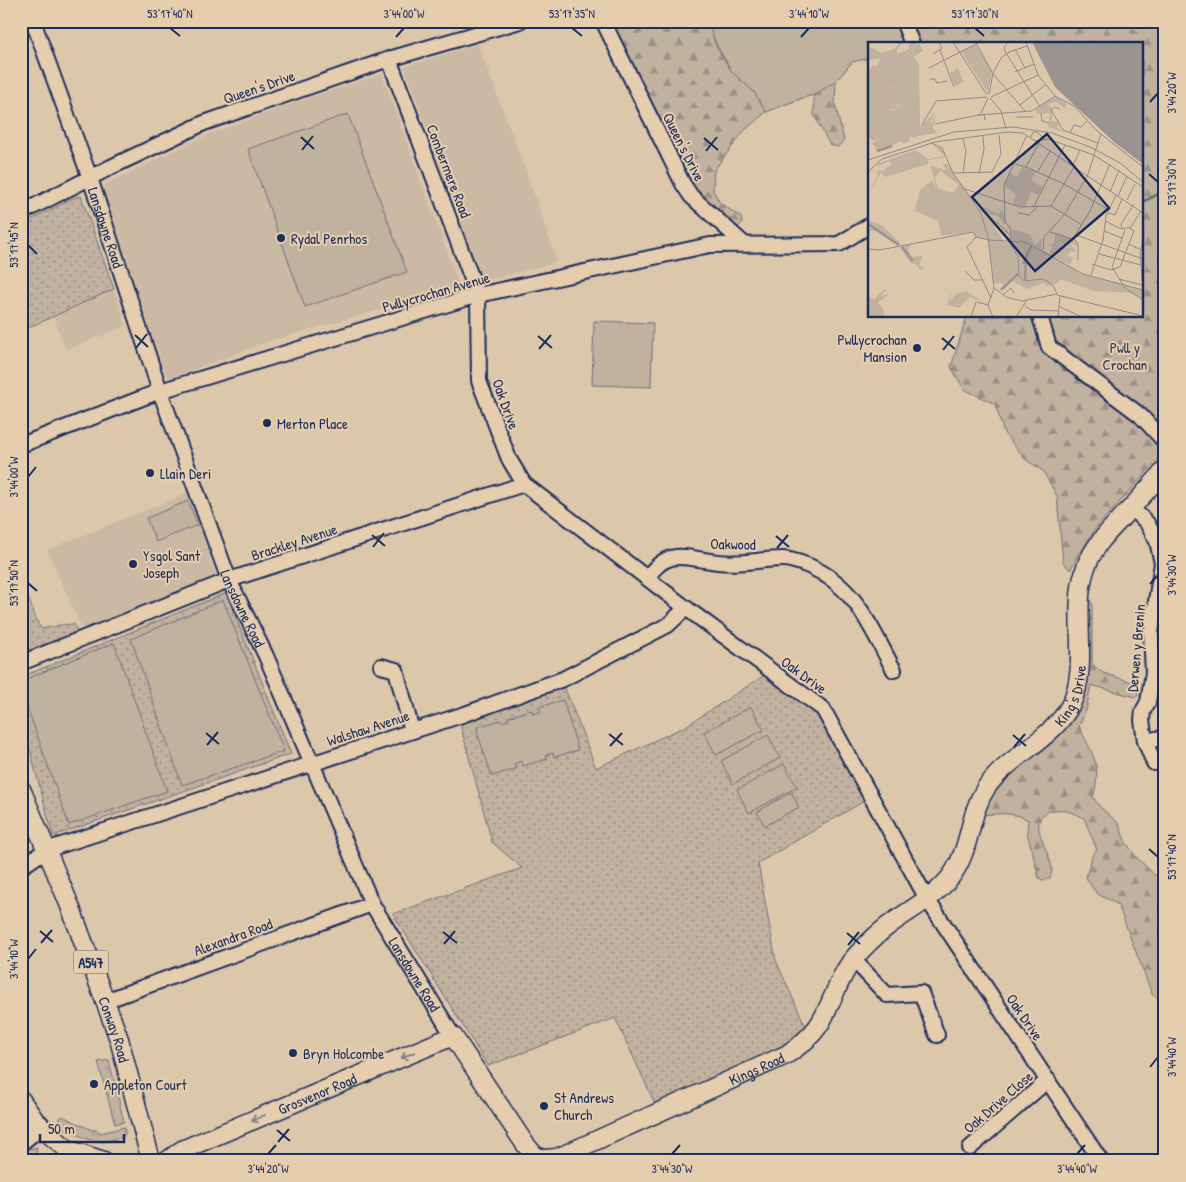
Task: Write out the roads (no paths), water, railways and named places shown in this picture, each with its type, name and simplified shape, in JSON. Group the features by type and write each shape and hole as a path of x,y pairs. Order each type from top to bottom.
{"highway":[{"path":"21,1139 38,1125"}],"main road":[{"name":"King's Drive","path":"927,899 943,886 960,862 972,818 987,787 1019,754 1052,730 1071,704 1077,690 1080,595 1088,561 1095,547 1105,534 1165,470"},
{"name":"Conway Road","path":"21,789 70,906 105,1001 130,1076 151,1161"},
{"name":"Kings Road","path":"533,1158 557,1158 800,1046 823,1020 843,976 854,959 884,929 927,899"},
{"name":"Grosvenor Road","path":"167,1161 182,1150 453,1036"},
{"name":"Lansdowne Road","path":"453,1036 533,1158"},
{"path":"21,1100 38,1125 67,1155 121,1161"},
{"name":"Grosvenor Road","path":"146,1141 158,1149 168,1152 182,1150"}],"street":[{"name":"Lansdowne Road","path":"33,21 90,178 160,392 229,580 266,656 372,904 453,1036"},
{"name":"Queen's Drive","path":"21,214 90,178 204,123 389,59 520,21"},
{"name":"Queen's Drive","path":"603,21 683,184 691,196 744,244"},
{"path":"904,21 911,42"},
{"name":"Combermere Road","path":"389,59 478,295"},
{"name":"Pwllycrochan Avenue","path":"21,445 160,392 478,295 710,245 839,244 868,226"},
{"name":"Oak Drive","path":"478,295 480,381 509,458 524,484 686,608 823,709 927,899 1101,1161"},
{"path":"1041,318 1050,347 1140,415 1165,442"},
{"name":"Brackley Avenue","path":"21,663 229,580 524,484"},
{"name":"Derwen y Brenin","path":"1131,507 1147,523 1157,541 1162,563 1151,633 1153,673 1148,702 1143,711 1142,720 1145,740 1154,763"},
{"name":"Oakwood","path":"647,578 663,561 675,556 737,564 785,559 804,564 820,571 833,580 856,601 894,670"},
{"name":"Walshaw Avenue","path":"21,867 46,850 465,714 563,679 668,625 686,608"},
{"path":"381,666 396,670 412,731"},
{"path":"1145,740 1162,738"},
{"name":"Alexandra Road","path":"105,1001 372,904"},
{"path":"854,959 887,995 921,993 937,1035"},
{"name":"Oak Drive Close","path":"970,1148 1048,1080"}],"waterway":[{"path":"1144,201 1165,191"}],"place":[{"name":"Rydal Penrhos","path":"281,238"},
{"name":"Pwllycrochan Mansion","path":"917,348"},
{"name":"Merton Place","path":"267,423"},
{"name":"Llain Deri","path":"150,473"},
{"name":"Ysgol Sant Joseph","path":"133,564"},
{"name":"Bryn Holcombe","path":"293,1053"},
{"name":"Appleton Court","path":"94,1084"},
{"name":"St Andrews Church","path":"544,1106"}],"park label":[{"name":"Pwll y Crochan","path":"1125,356"}]}
